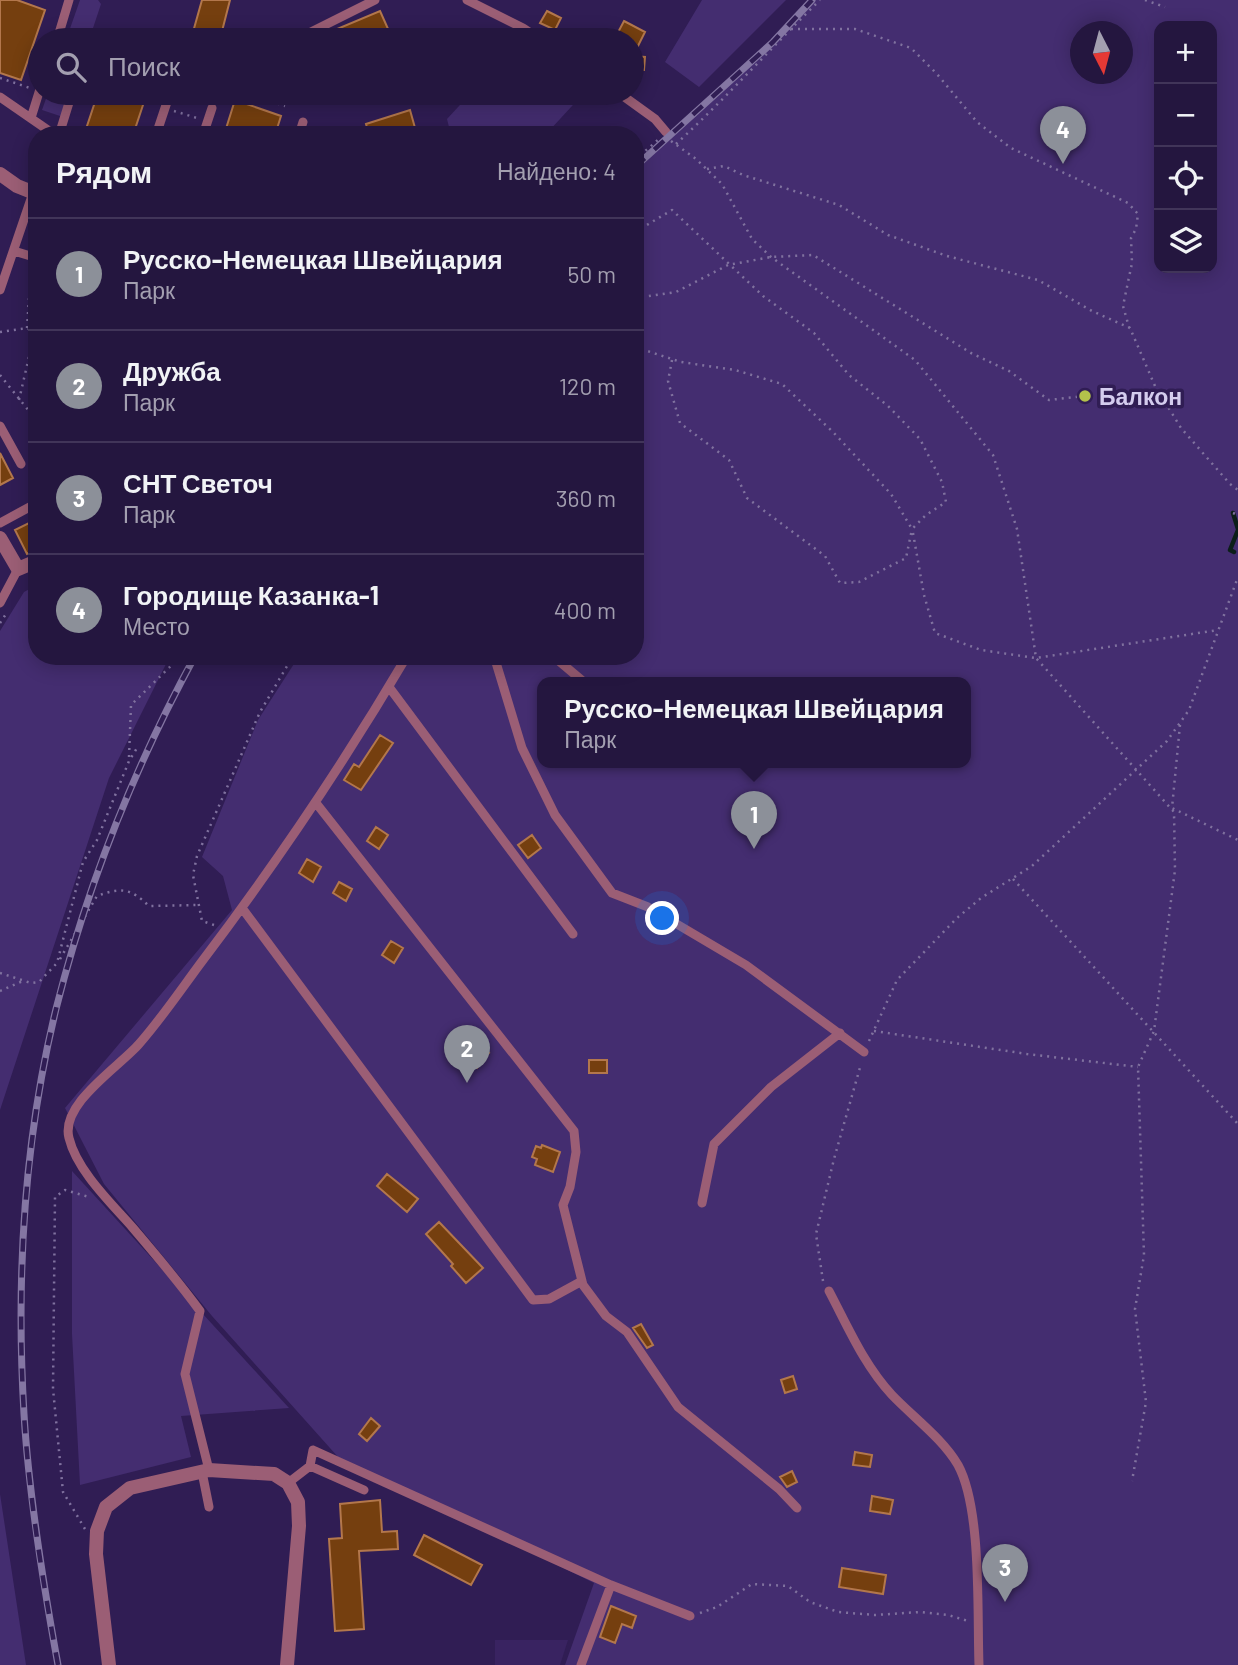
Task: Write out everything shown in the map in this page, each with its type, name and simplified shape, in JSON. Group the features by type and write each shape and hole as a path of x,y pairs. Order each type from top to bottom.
{"street":[{"path":"0,174 28,191"},
{"path":"0,538 18,569 28,565"},
{"path":"109,1665 96,1553 97,1535 106,1507 130,1488 205,1471 274,1474 288,1483 298,1502 299,1526 287,1665"}],"lane":[{"path":"61,28 69,0"},
{"path":"319,28 375,0"},
{"path":"467,0 523,28"},
{"path":"0,97 43,126"},
{"path":"31,118 35,105"},
{"path":"60,126 68,105"},
{"path":"159,126 166,105"},
{"path":"206,126 213,105"},
{"path":"636,105 655,119 666,132"},
{"path":"302,126 303,122"},
{"path":"0,289 28,213"},
{"path":"14,251 28,255"},
{"path":"0,426 21,464"},
{"path":"0,523 28,508"},
{"path":"0,603 18,569"},
{"path":"209,1507 205,1471 185,1374 200,1311 99,1189 77,1158 68,1138 68,1124 76,1107 138,1045 242,908 316,803 402,665"},
{"path":"497,665 522,748 555,815 612,893 648,907 746,965 864,1052"},
{"path":"564,665 578,677"},
{"path":"389,687 573,934"},
{"path":"316,803 574,1131 576,1152 570,1187 563,1205 583,1286 606,1316 628,1332 678,1408 779,1489 797,1508"},
{"path":"242,908 533,1300 549,1298 582,1281"},
{"path":"702,1203 714,1144 771,1087 839,1033"},
{"path":"830,1291 868,1365 892,1395 926,1427 957,1464 966,1485 974,1525 979,1665"},
{"path":"288,1483 310,1466 313,1450 611,1585 690,1616"},
{"path":"310,1466 364,1490"},
{"path":"581,1665 611,1585"}],"path":[{"path":"676,144 715,108 820,0"},
{"path":"1146,0 1165,7"},
{"path":"791,29 855,29 911,48 977,122 1010,148 1128,203 1138,214 1131,238 1132,263 1123,306 1130,328 1155,386 1181,428 1238,490"},
{"path":"0,78 28,87"},
{"path":"165,108 207,122"},
{"path":"666,132 667,139 707,169 722,184 752,239 771,257 915,360 993,455 1017,529 1036,658 1172,808 1238,841"},
{"path":"644,152 666,132"},
{"path":"707,169 724,166 743,175 839,205 888,235 947,256 1038,280 1092,311 1130,328"},
{"path":"644,227 672,210 728,265 782,312 814,333 849,375 888,406 920,439 942,482 946,502 926,515 912,529 906,558 859,582 840,583 825,556 747,498 729,460 680,423 668,381 672,359"},
{"path":"644,297 676,292 728,265 771,257 813,255 971,353 1009,371 1049,400 1085,396"},
{"path":"0,332 27,328 28,314"},
{"path":"644,350 672,359 735,370 782,384 833,432 891,494 912,529 924,595 935,634 981,650 1036,658 1218,630"},
{"path":"19,400 28,364"},
{"path":"0,375 28,410"},
{"path":"1233,513 1238,515"},
{"path":"830,1291 821,1279 816,1234 864,1052 897,980 957,918 981,898 1032,866 1167,741 1189,710 1238,576"},
{"path":"129,761 131,705 172,665"},
{"path":"226,930 202,921 193,875 197,856 260,712 288,665"},
{"path":"1132,1481 1146,1402 1135,1309 1144,1255 1138,1067 1154,1031 1175,870 1172,808 1181,721"},
{"path":"58,961 83,862 97,839 137,748"},
{"path":"1013,878 1238,1124"},
{"path":"0,973 30,983 39,982 58,961 97,896 117,889 136,894 149,906 199,905"},
{"path":"0,991 25,980"},
{"path":"874,1031 1027,1054 1138,1067"},
{"path":"89,1197 65,1190 55,1197 53,1389 63,1492 82,1527 97,1535"},
{"path":"690,1616 717,1607 752,1584 788,1586 810,1602 838,1612 875,1615 919,1612 948,1615 978,1624"}],"shaded area":[{"path":"80,0 98,0 101,4 93,28 70,28"},
{"path":"702,0 786,0 699,87 665,62"},
{"path":"812,0 1238,0 1238,1665 565,1665 594,1583 338,1457 212,1316 104,1184 65,1108 232,910 223,876 202,857 258,720 293,665 644,665 644,159 773,42"},
{"path":"44,105 67,105 63,117 42,110"},
{"path":"460,105 573,105 554,126 449,126 447,119"},
{"path":"28,590 28,665 166,665 109,778 0,1110 0,631"},
{"path":"72,1171 289,1408 181,1416 191,1457 80,1485 72,1334"},
{"path":"0,1494 26,1665 0,1665"},
{"path":"495,1640 568,1640 560,1665 495,1665"}],"building":[{"path":"0,0 17,0 45,10 39,28 28,28 28,60 21,80 0,73"},
{"path":"202,0 230,0 223,28 194,28"},
{"path":"380,11 388,28 340,28"},
{"path":"547,11 561,18 556,28 540,23"},
{"path":"624,21 637,28 620,28"},
{"path":"94,105 143,105 136,126 87,126"},
{"path":"233,105 249,105 281,116 278,126 227,126"},
{"path":"410,110 414,126 367,126"},
{"path":"0,453 13,478 0,485"},
{"path":"28,524 28,554 27,554 15,530"},
{"path":"380,735 393,743 361,790 344,780 354,764 359,767"},
{"path":"376,827 388,835 379,849 367,841"},
{"path":"532,835 541,848 528,858 518,845"},
{"path":"307,859 321,867 313,882 299,873"},
{"path":"339,882 352,889 346,901 333,893"},
{"path":"391,941 403,948 394,963 382,955"},
{"path":"478,1045 489,1053 477,1068 467,1061"},
{"path":"589,1060 607,1060 607,1073 589,1073"},
{"path":"542,1145 560,1152 553,1172 535,1165 537,1159 532,1157 536,1146 541,1148"},
{"path":"387,1174 418,1199 407,1212 377,1186"},
{"path":"439,1222 483,1268 466,1283 426,1234"},
{"path":"641,1324 653,1345 647,1348 633,1328"},
{"path":"793,1376 797,1389 785,1393 781,1380"},
{"path":"371,1418 380,1426 367,1441 359,1434"},
{"path":"855,1452 872,1455 870,1467 853,1465"},
{"path":"792,1471 797,1482 787,1487 780,1477"},
{"path":"872,1496 893,1500 890,1514 870,1511"},
{"path":"380,1500 382,1532 397,1531 398,1549 359,1551 364,1629 335,1631 329,1539 342,1538 340,1504"},
{"path":"424,1535 482,1565 471,1585 414,1555"},
{"path":"842,1568 886,1575 883,1594 839,1587"},
{"path":"611,1606 636,1616 632,1628 622,1624 615,1643 600,1637"}],"waterway":[{"path":"1233,513 1238,529"},
{"path":"1234,552 1230,550 1238,530"}],"railway":[{"path":"644,159 773,42 812,0"},
{"path":"58,1665 33,1508 24,1414 22,1262 36,1109 56,1009 82,918 132,784 190,665"}],"place":[{"name":"Городище Казанка-1","path":"1063,164"},
{"name":"Балкон","path":"1085,396"},
{"name":"Русско-Немецкая Швейцария","path":"754,849"},
{"name":"Дружба","path":"467,1083"},
{"name":"СНТ Светоч","path":"1005,1602"}]}
